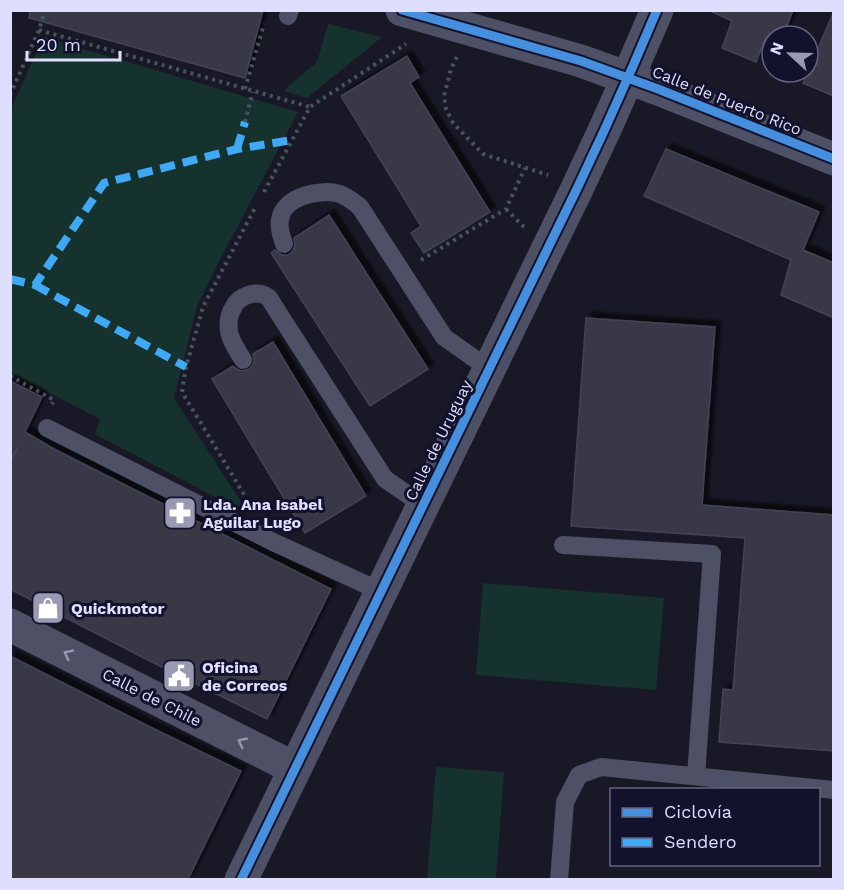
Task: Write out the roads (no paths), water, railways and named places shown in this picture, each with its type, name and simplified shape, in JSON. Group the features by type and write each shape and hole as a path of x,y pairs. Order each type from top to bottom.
{"street":[{"name":"Calle de Puerto Rico","path":"402,10 581,61 834,159"},
{"name":"Calle de Uruguay","path":"241,879 580,185 657,10"},
{"name":"Calle de Chile","path":"10,625 294,768"}],"lane":[{"path":"284,244 280,220 287,205 294,200 318,192 340,194 350,200 360,207 444,337 489,369"},
{"path":"243,360 230,338 231,312 241,298 256,293 262,294 268,297 274,306 385,479 423,505"},
{"path":"47,428 273,542 380,591"},
{"path":"563,545 712,555 696,776"},
{"path":"559,879 565,802 579,775 602,767 814,788"}],"place":[{"name":"Lda. Ana Isabel Aguilar Lugo","path":"180,513"},
{"name":"Quickmotor","path":"48,608"},
{"name":"Oficina de Correos","path":"179,676"}]}
